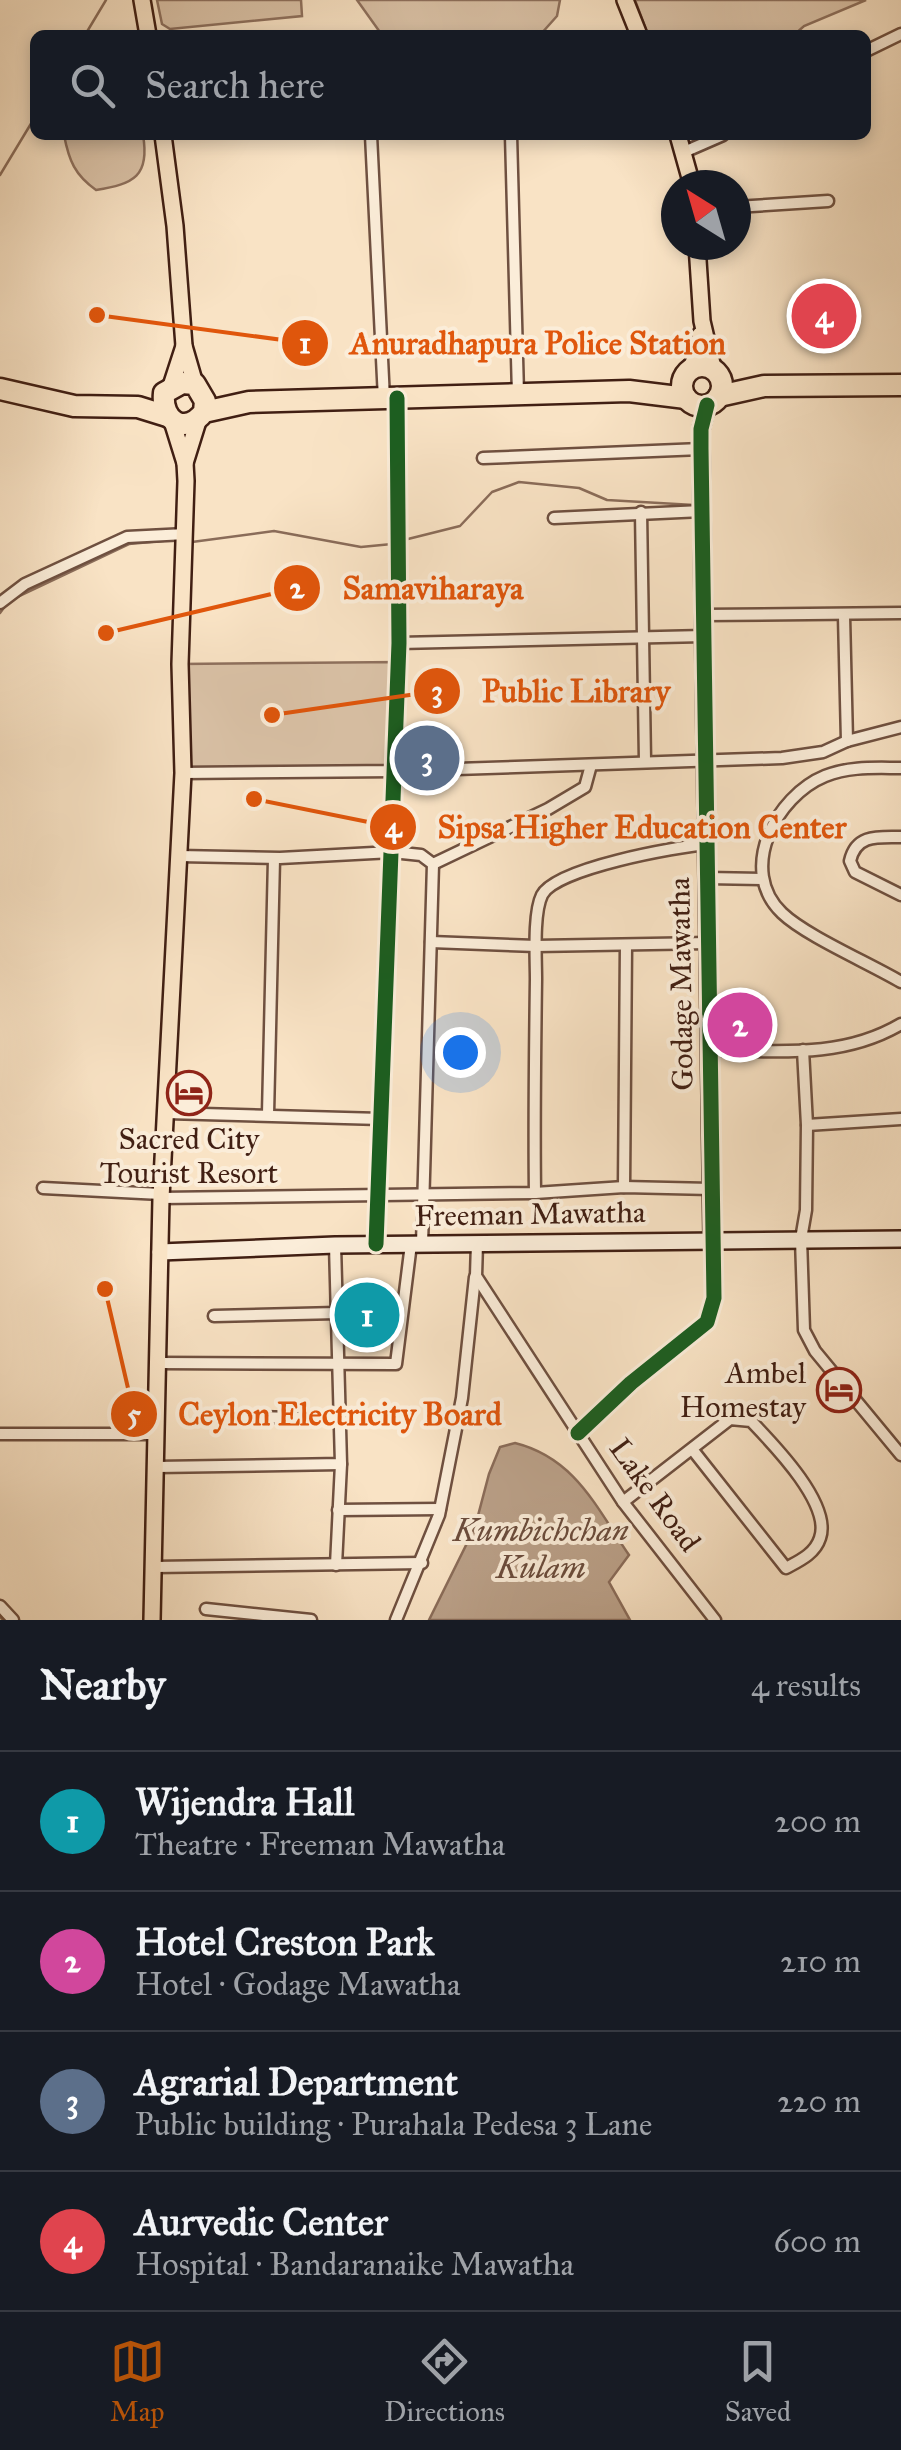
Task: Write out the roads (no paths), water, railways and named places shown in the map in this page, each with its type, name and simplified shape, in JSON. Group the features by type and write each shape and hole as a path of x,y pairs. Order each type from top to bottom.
{"highway":[{"path":"629,391 701,366 764,386"},
{"path":"701,401 722,385 716,371"},
{"path":"687,373 682,386 701,401"},
{"path":"138,407 167,390 200,401 629,391 701,401 764,386 901,385"},
{"path":"0,389 74,406 138,407 186,424 200,401"},
{"path":"167,390 162,405 169,419"}],"main road":[{"path":"142,0 147,30"},
{"path":"625,0 637,30"},
{"path":"152,1620 161,1196 182,773 180,664 185,463 200,401 184,346 164,140"},
{"path":"680,140 688,170"},
{"path":"687,373 699,349 702,320 698,260"},
{"path":"702,320 716,371"},
{"path":"167,390 184,346"},
{"path":"169,419 185,463"}],"street":[{"path":"871,48 901,34"},
{"path":"370,140 400,530 400,643 376,1244"},
{"path":"511,140 518,394"},
{"path":"684,152 712,140"},
{"path":"751,207 828,201"},
{"name":"Godage Mawatha","path":"701,401 712,1239"},
{"path":"483,458 701,449"},
{"path":"641,512 645,760"},
{"path":"554,518 702,512"},
{"path":"0,603 26,584 126,537 186,534"},
{"path":"704,615 901,613"},
{"path":"844,616 847,741"},
{"path":"400,643 704,636"},
{"path":"182,773 591,766 645,760 796,756 823,752 847,741 901,727"},
{"path":"432,864 585,788 591,766"},
{"path":"901,768 841,770 806,786 771,827 763,855 762,879 773,903 791,921 901,982"},
{"path":"901,837 863,840 853,849 850,861 855,872 901,895"},
{"path":"536,1193 536,946 541,896 549,887 626,858 707,844"},
{"path":"178,856 274,858 392,852 421,855 432,864"},
{"path":"268,1114 274,858"},
{"path":"159,1364 396,1364 423,1194 432,864"},
{"path":"707,878 762,879"},
{"path":"431,942 536,946 708,943"},
{"path":"624,1187 626,945"},
{"path":"710,1050 803,1050 862,1044 901,1024"},
{"path":"803,1050 807,1126 806,1210 801,1239 804,1330 815,1350 901,1455"},
{"path":"167,1113 381,1120"},
{"path":"807,1126 901,1119"},
{"path":"43,1188 161,1196 536,1193 624,1187 712,1189"},
{"path":"578,1433 631,1383 706,1322 714,1298 712,1239"},
{"name":"Freeman Mawatha","path":"160,1252 335,1244 901,1239"},
{"path":"396,1620 422,1563 440,1509 462,1398 477,1243"},
{"path":"335,1244 340,1419 336,1565"},
{"name":"Lake Road","path":"476,1276 623,1502 714,1620"},
{"path":"214,1316 337,1314"},
{"path":"213,1416 340,1419"},
{"path":"623,1502 692,1448 730,1419 751,1421 780,1452 821,1512 820,1538 808,1556 786,1568 692,1448"},
{"path":"0,1434 158,1434"},
{"path":"157,1467 340,1464"},
{"path":"338,1510 440,1509"},
{"path":"155,1566 422,1563"},
{"path":"0,1606 13,1620"},
{"path":"206,1608 311,1620"}],"water":[{"name":"Kumbichchan Kulam","path":"515,1443 536,1450 569,1472 629,1555 609,1582 630,1620 429,1620 475,1527 500,1447"}],"waterway":[{"path":"88,30 106,0"},
{"path":"0,175 30,125"},
{"path":"404,540 460,526 492,492 519,482 579,488 607,500 694,505"},
{"path":"192,542 274,531 361,547 392,544"},
{"path":"15,598 129,544 173,540"},
{"path":"0,613 8,602"},
{"path":"0,1617 3,1620"}],"place":[{"name":"Anuradhapura Police Station","path":"97,315"},
{"name":"Aurvedic Center","path":"824,316"},
{"name":"Samaviharaya","path":"106,633"},
{"name":"Public Library","path":"272,715"},
{"name":"Agrarial Department","path":"427,758"},
{"name":"Sipsa Higher Education Center","path":"254,799"},
{"name":"Hotel Creston Park","path":"740,1025"},
{"name":"Sacred City Tourist Resort","path":"189,1093"},
{"name":"Ceylon Electricity Board","path":"105,1289"},
{"name":"Wijendra Hall","path":"367,1315"},
{"name":"Ambel Homestay","path":"839,1390"}]}
